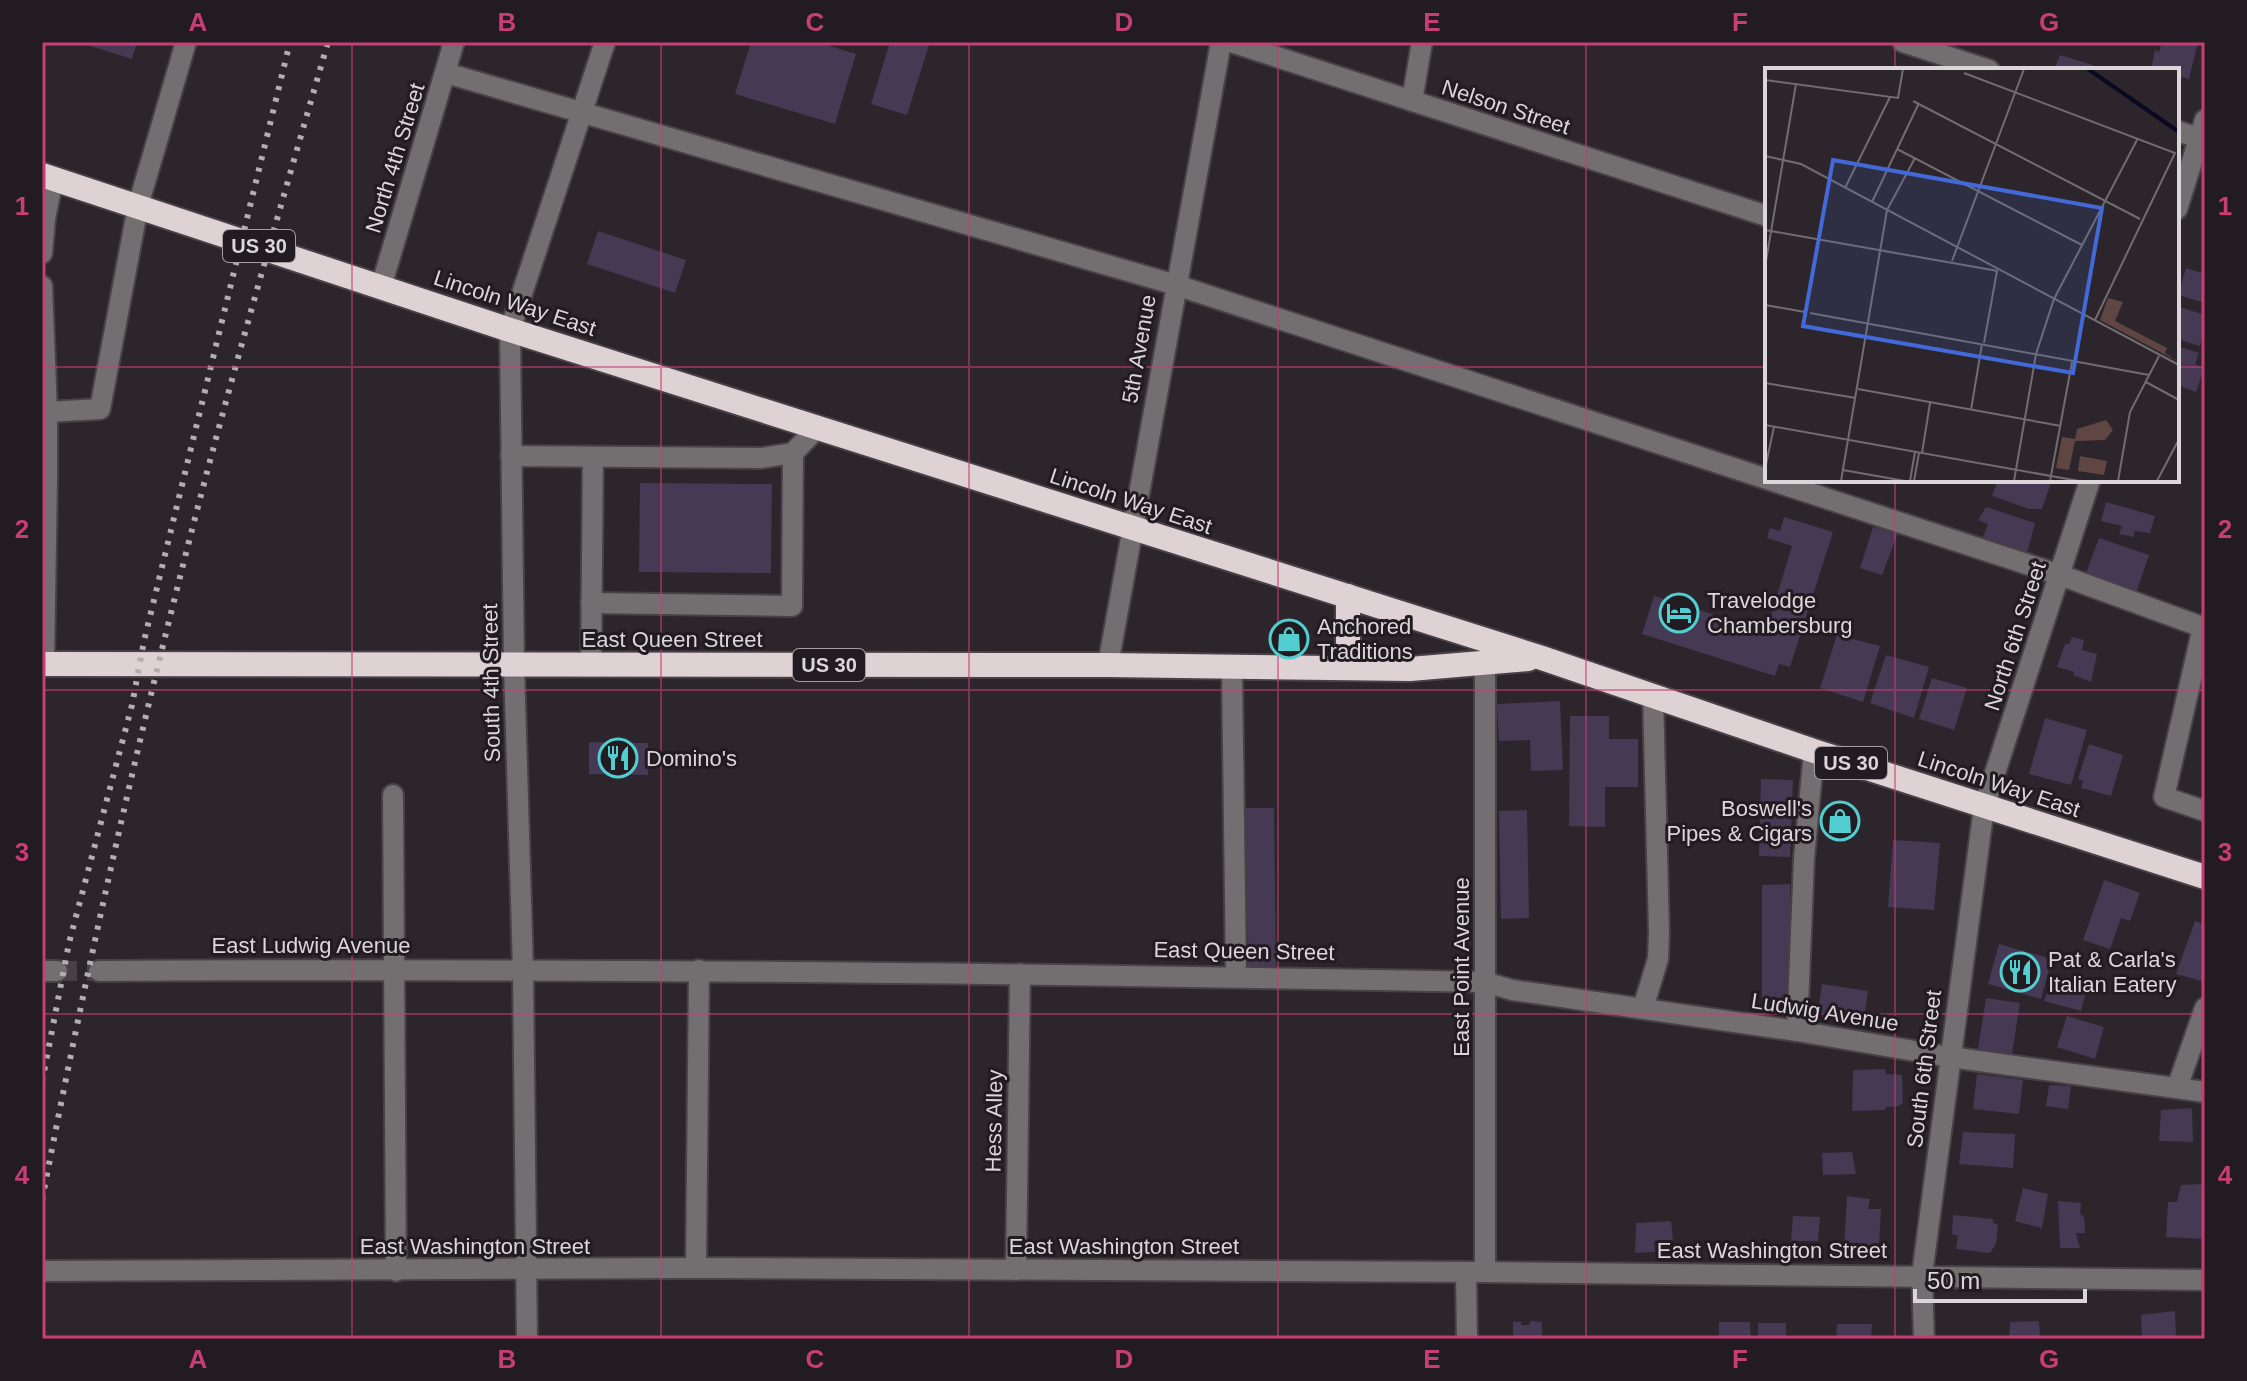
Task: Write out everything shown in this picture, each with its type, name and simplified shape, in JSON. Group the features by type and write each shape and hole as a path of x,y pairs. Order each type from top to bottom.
{"highway":[{"name":"Lincoln Way East","path":"48,177 510,330 1542,658 1814,751 2205,877"},
{"path":"1348,596 1348,668"},
{"name":"East Queen Street","path":"43,664 1108,665 1410,669 1542,658"}],"street":[{"path":"45,412 100,409 138,206 186,42"},
{"name":"North 4th Street","path":"381,287 454,42"},
{"name":"South 4th Street","path":"527,1339 510,330 605,42"},
{"name":"5th Avenue","path":"1108,665 1221,42"},
{"name":"Nelson Street","path":"1231,42 1765,215"},
{"path":"1412,101 1422,42"},
{"path":"1903,42 1983,68"},
{"path":"446,73 1176,285 1765,479"},
{"path":"2179,131 2202,129 2179,203"},
{"path":"42,253 48,177"},
{"path":"42,286 45,412 43,664"},
{"path":"511,456 762,458 793,453 818,427"},
{"path":"591,603 792,606 793,453"},
{"path":"591,665 593,457"},
{"path":"1774,482 2060,575 2204,628 2164,797 2205,811"},
{"name":"North 6th Street","path":"1984,807 2089,482"},
{"name":"East Point Avenue","path":"1467,1339 1476,1272 1485,982 1485,662"},
{"path":"1232,668 1236,977"},
{"path":"1643,1008 1658,959 1659,932 1653,696"},
{"path":"1797,1031 1804,859 1814,751"},
{"path":"393,795 396,1271"},
{"name":"South 6th Street","path":"1924,1339 1922,1275 1984,807"},
{"name":"East Queen Street","path":"523,969 1485,982"},
{"name":"East Ludwig Avenue","path":"99,971 523,969"},
{"path":"696,1268 699,970"},
{"name":"Hess Alley","path":"1016,1270 1020,974"},
{"name":"Ludwig Avenue","path":"1485,982 1512,990 1797,1031 1950,1057 2205,1092"},
{"path":"2177,1088 2205,1008"},
{"name":"East Washington Street","path":"42,1271 696,1268 1922,1275 2205,1280"}],"building":[{"path":"78,42 137,42 132,59"},
{"path":"751,42 817,42 856,54 835,124 735,94"},
{"path":"890,42 930,42 907,115 871,104"},
{"path":"2162,42 2198,42 2189,79 2179,76 2179,68 2151,68 2155,50 2159,52"},
{"path":"2060,55 2093,65 2092,68 2055,68"},
{"path":"598,231 686,260 675,293 587,264"},
{"path":"2186,268 2205,274 2205,303 2179,295"},
{"path":"2179,307 2205,315 2205,336 2202,336 2200,346 2179,340"},
{"path":"2179,347 2199,353 2195,364 2204,368 2196,392 2179,386"},
{"path":"1997,482 2051,482 2042,509 2029,509 1992,496"},
{"path":"640,483 772,484 771,573 639,572"},
{"path":"2106,502 2155,516 2150,533 2134,531 2134,537 2119,534 2122,526 2101,521"},
{"path":"1986,507 2035,523 2027,553 1981,542 1988,524 1978,520"},
{"name":"Travelodge Chambersburg","path":"1784,517 1833,532 1790,667 1779,664 1775,676 1642,634 1654,596 1766,631 1792,546 1767,538 1770,528 1780,531"},
{"path":"1873,527 1898,533 1882,575 1860,568"},
{"path":"2099,538 2149,555 2135,596 2084,579"},
{"path":"1837,635 1880,646 1863,702 1820,688"},
{"path":"2072,637 2084,640 2082,650 2097,654 2091,682 2057,667 2065,644 2069,644"},
{"path":"1886,655 1929,667 1914,718 1870,703"},
{"path":"1932,678 1967,688 1954,730 1919,719"},
{"path":"1560,701 1563,770 1531,771 1530,740 1499,741 1497,704"},
{"path":"1570,716 1609,716 1609,739 1638,739 1638,787 1605,787 1605,827 1569,826"},
{"path":"2045,718 2087,730 2071,785 2029,774"},
{"name":"Domino's","path":"589,742 648,743 648,775 589,774"},
{"path":"2089,744 2123,755 2111,796 2081,788 2083,781 2078,779"},
{"path":"1761,779 1793,780 1790,857 1759,856"},
{"path":"1245,808 1274,808 1276,969 1248,969"},
{"path":"1527,810 1529,918 1501,919 1499,811"},
{"path":"1893,840 1940,843 1934,910 1888,907"},
{"path":"2104,880 2140,893 2130,921 2121,918 2110,949 2083,940"},
{"path":"1790,884 1791,998 1762,998 1762,885"},
{"path":"2195,921 2205,925 2205,982 2176,974"},
{"name":"Pat & Carla's Italian Eatery","path":"1999,944 2052,959 2041,999 1988,984"},
{"path":"2052,979 2087,987 2081,1011 2044,1001"},
{"path":"1822,984 1868,991 1864,1019 1818,1012"},
{"path":"1986,998 2020,1003 2011,1060 1977,1055"},
{"path":"2067,1016 2104,1027 2095,1059 2057,1047"},
{"path":"1885,1069 1886,1074 1902,1075 1903,1103 1886,1107 1885,1110 1852,1111 1853,1070"},
{"path":"1977,1074 2023,1080 2019,1114 1973,1109"},
{"path":"2049,1085 2071,1086 2068,1109 2046,1106"},
{"path":"2192,1108 2193,1142 2159,1141 2161,1110"},
{"path":"1963,1132 2015,1134 2013,1168 1959,1164"},
{"path":"1852,1152 1856,1174 1823,1175 1822,1153"},
{"path":"2202,1184 2205,1239 2166,1237 2168,1202 2177,1202 2181,1185"},
{"path":"2023,1188 2048,1194 2042,1228 2015,1221"},
{"path":"1847,1196 1870,1199 1868,1209 1881,1209 1879,1246 1844,1246"},
{"path":"2058,1201 2081,1203 2080,1214 2084,1217 2085,1233 2076,1233 2080,1248 2060,1248"},
{"path":"1953,1215 1993,1219 1993,1223 1998,1224 1996,1244 1990,1253 1956,1249 1958,1236 1952,1234"},
{"path":"1793,1216 1820,1217 1818,1241 1791,1241"},
{"path":"1671,1221 1673,1240 1654,1241 1655,1252 1635,1253 1636,1223"},
{"path":"2175,1311 2176,1339 2142,1339 2141,1315"},
{"path":"1531,1321 1542,1322 1542,1339 1513,1339 1513,1322 1529,1325"},
{"path":"2039,1321 2040,1339 2009,1339 2010,1322"},
{"path":"1719,1322 1750,1322 1751,1339 1719,1339"},
{"path":"1758,1323 1786,1323 1786,1339 1758,1339"},
{"path":"1837,1324 1872,1324 1871,1339 1836,1339"}],"tunnel":[{"path":"57,971 99,971"}],"railway":[{"path":"42,1082 69,943 132,705 144,641 290,42"},
{"path":"42,1200 104,897 157,672 230,388 328,42"}],"place":[{"name":"Travelodge Chambersburg","path":"1679,613"},
{"name":"Anchored Traditions","path":"1289,639"},
{"name":"Domino's","path":"618,758"},
{"name":"Boswell's Pipes & Cigars","path":"1840,821"},
{"name":"Pat & Carla's Italian Eatery","path":"2020,972"}]}
